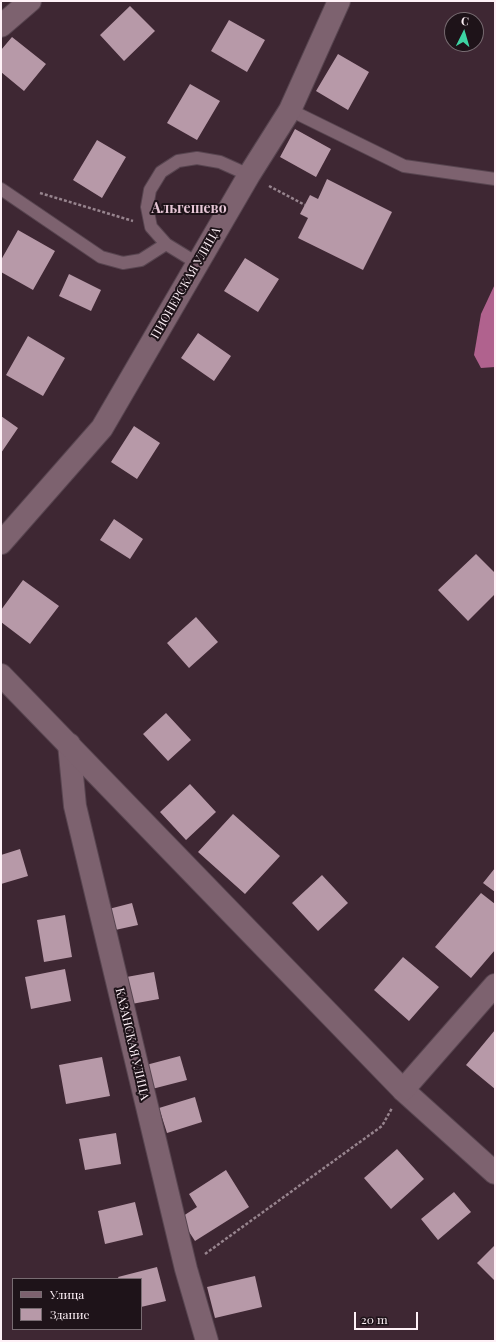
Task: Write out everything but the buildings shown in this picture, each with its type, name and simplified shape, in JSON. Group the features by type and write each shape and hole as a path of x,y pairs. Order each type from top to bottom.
{"street":[{"path":"1,26 30,1"},
{"name":"ПИОНЕРСКАЯ УЛИЦА","path":"1,543 102,428 249,175 290,110 338,1"},
{"path":"1,675 403,1090 495,1173"},
{"name":"КАЗАНСКАЯ УЛИЦА","path":"68,744 75,806 186,1269 207,1341"},
{"path":"403,1090 495,985"}],"lane":[{"path":"290,110 404,166 495,180"},
{"path":"197,263 166,244 151,227 147,208 150,190 161,172 178,160 197,158 220,162 249,175"},
{"path":"1,189 101,258 123,263 141,260 166,244"}],"path":[{"path":"249,175 305,205"},
{"path":"39,193 151,227"},
{"path":"186,1269 382,1126 403,1090"}],"shaded area":[{"path":"495,284 495,367 481,368 474,355 481,314"}],"district":[{"name":"Альгешево","path":"189,209"}]}
